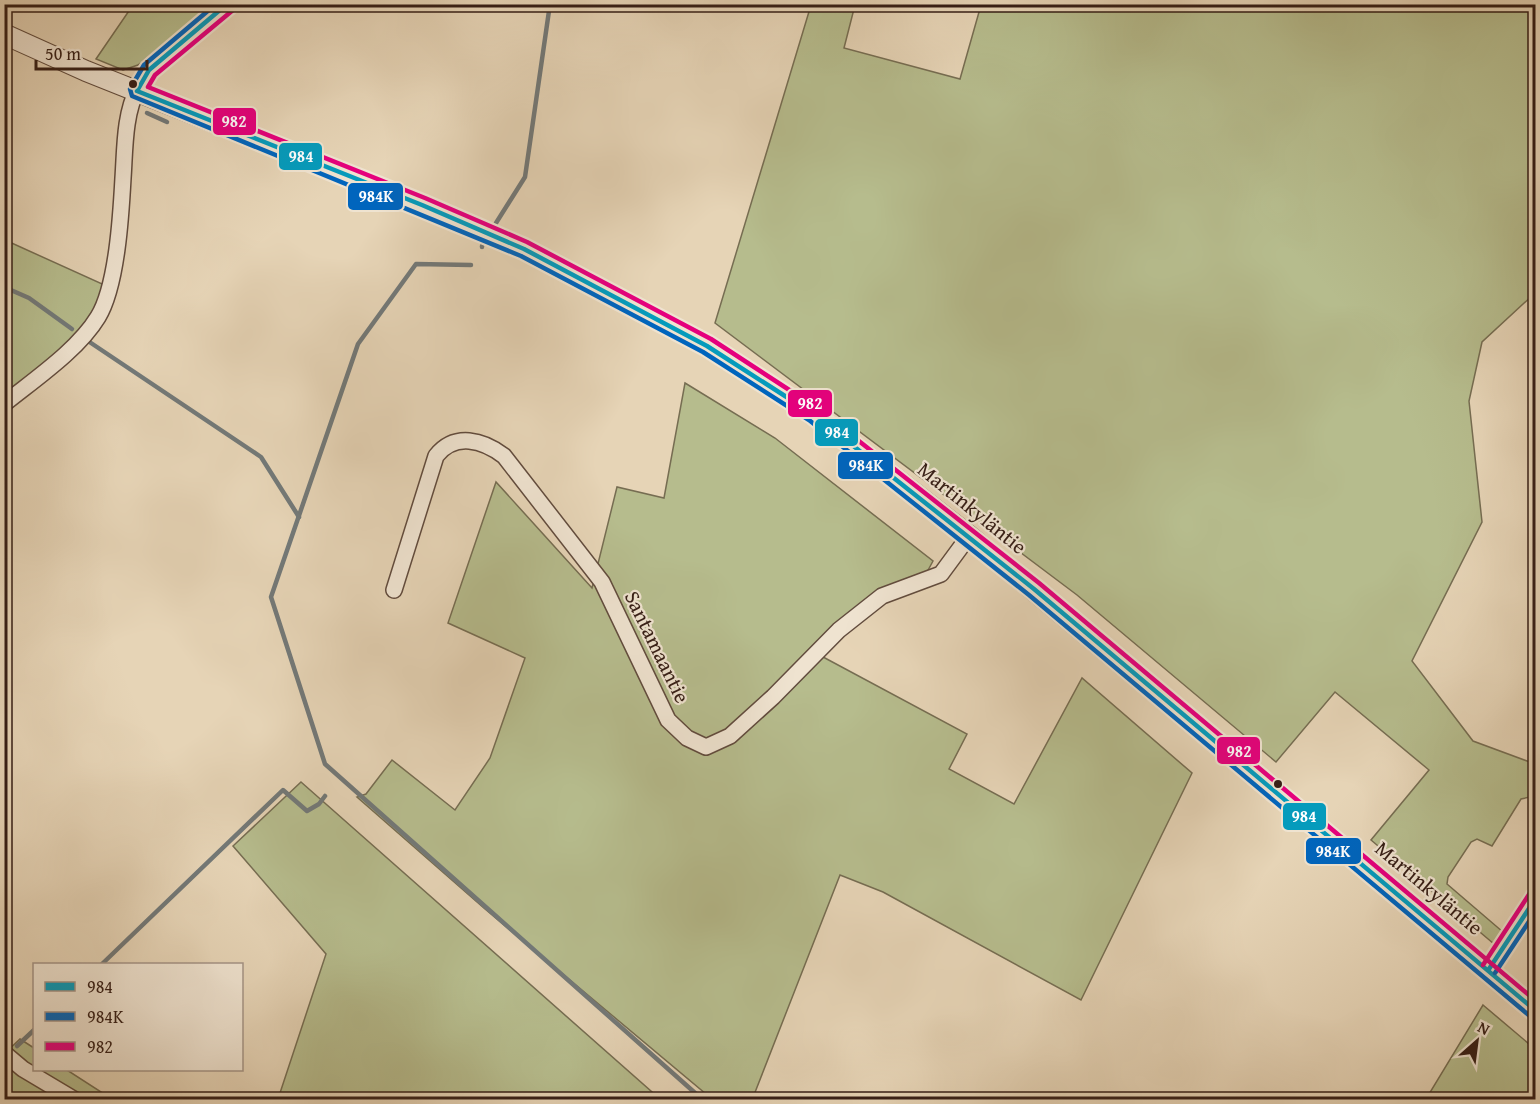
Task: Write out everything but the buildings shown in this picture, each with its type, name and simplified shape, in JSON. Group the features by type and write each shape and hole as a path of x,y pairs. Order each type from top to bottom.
{"street":[{"path":"4,404 65,354 99,317 111,280 121,208 127,132 137,91 149,70 228,4"},
{"name":"Martinkyläntie","path":"4,34 137,91 422,205 524,249 707,346 813,414 969,536 1489,969 1536,1011"},
{"name":"Santamaantie","path":"394,590 436,456 444,446 459,441 488,444 504,456 602,582 668,720 687,738 706,747 730,736 773,697 839,630 882,596 941,574 969,536"},
{"path":"1489,969 1536,897"},
{"path":"4,1053 23,1069 75,1100"}],"green space":[{"path":"133,5 211,5 138,65 123,70 96,59"},
{"path":"811,5 855,5 844,48 960,79 981,5 1535,5 1535,293 1482,342 1469,401 1482,522 1412,661 1473,741 1535,764 1535,796 1521,799 1492,846 1477,839 1471,842 1448,877 1447,884 1503,932 1494,944 1371,840 1429,770 1335,692 1276,762 1077,595 715,323"},
{"path":"5,240 102,284 111,280 99,317 65,354 5,395"},
{"path":"685,383 775,438 933,561 927,572 876,591 810,650 967,734 949,769 1014,804 1082,678 1192,773 1081,1000 883,892 840,875 752,1100 712,1099 485,909 357,797 366,794 392,760 455,810 490,758 525,658 448,623 496,482 592,588 617,487 664,498"},
{"path":"301,782 660,1099 278,1099 326,954 233,846"},
{"path":"1483,1005 1535,1049 1535,1099 1426,1099"},
{"path":"20,1039 33,1047 33,1071 69,1071 112,1099 5,1100 5,1053"}],"waterway":[{"path":"496,223 525,177 550,4"},
{"path":"147,113 167,122"},
{"path":"471,265 416,264 358,344 271,597 325,764 703,1100"},
{"path":"4,287 29,298 72,329"},
{"path":"88,341 261,457 299,517"},
{"path":"103,963 283,790 307,811 319,804 325,796"},
{"path":"17,1046 33,1031"}],"transit line":[{"name":"984K","path":"216,4 144,65 130,89 132,96 521,256 703,352 809,420 1029,595 1531,1017"},
{"name":"984","path":"227,4 149,70 137,91 422,205 524,249 707,346 813,414 1034,589 1536,1011"},
{"name":"982","path":"233,10 155,75 148,87 425,198 527,242 711,339 817,408 1039,583 1536,1001"},
{"name":"982","path":"1483,965 1530,893"},
{"name":"984","path":"1489,969 1536,898"},
{"name":"984K","path":"1495,973 1536,911"}]}
